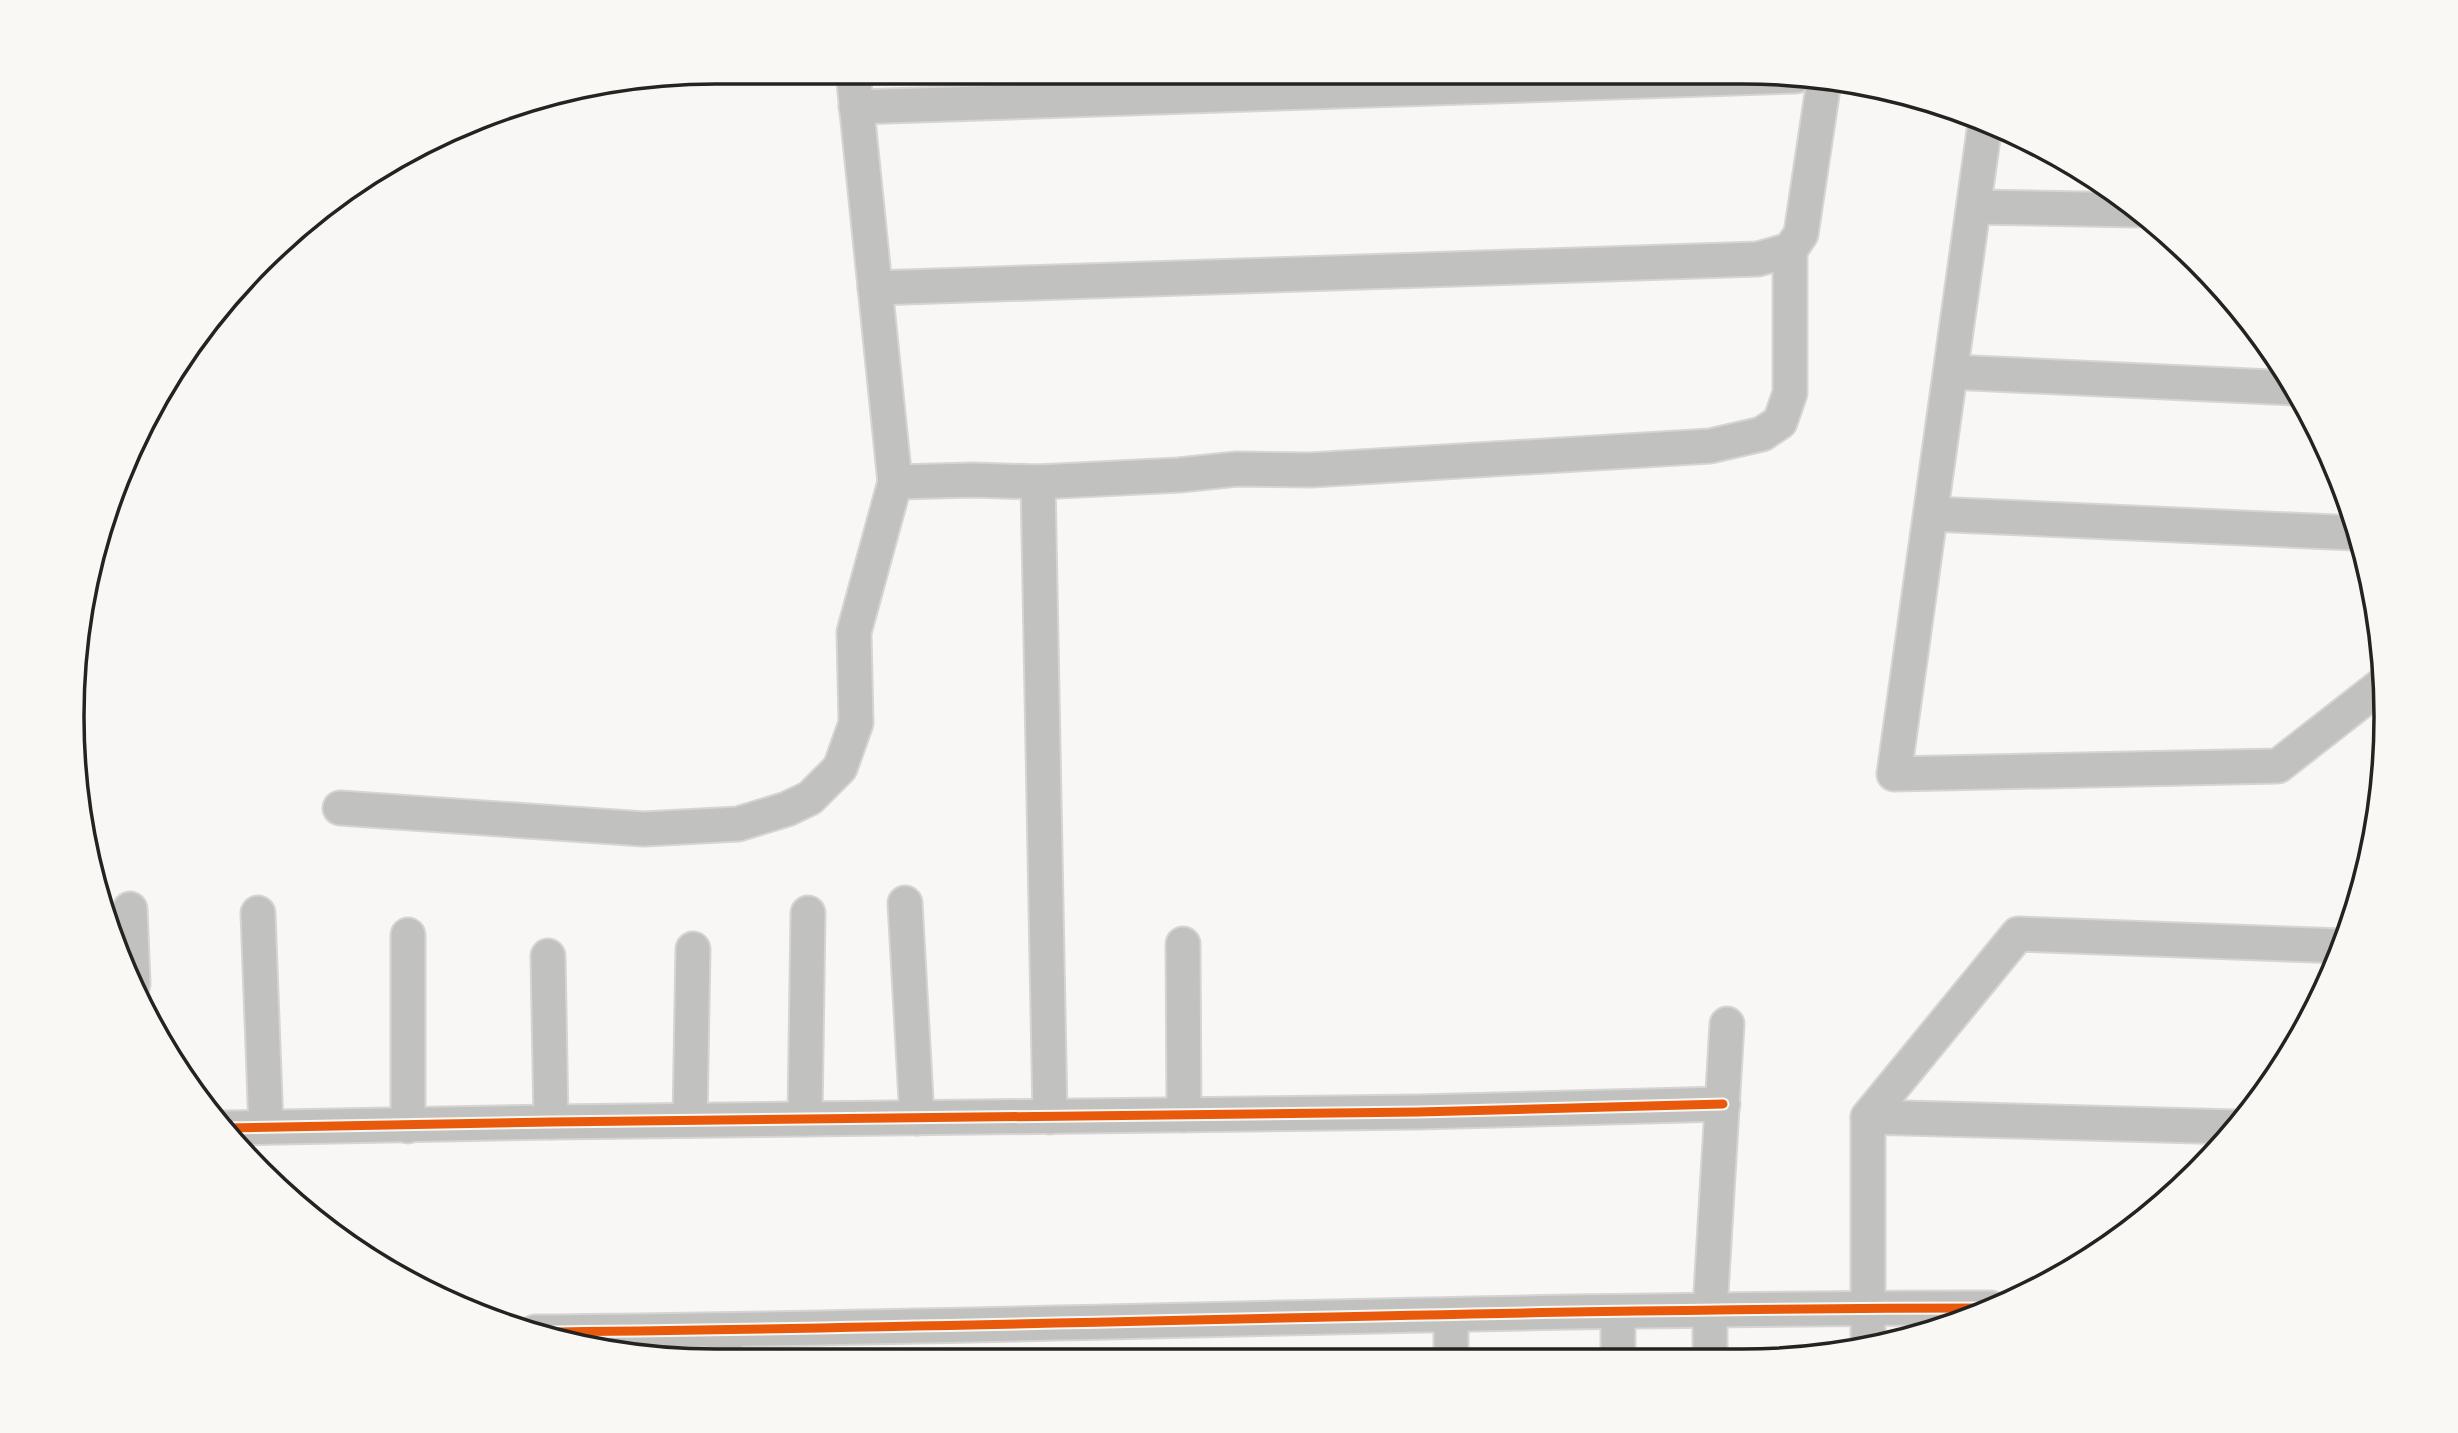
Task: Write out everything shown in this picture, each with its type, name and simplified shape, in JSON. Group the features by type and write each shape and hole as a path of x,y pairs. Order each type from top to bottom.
{"street":[{"path":"340,808 644,829 738,824 787,809 810,798 840,768 856,723 854,632 895,482 854,84"},
{"path":"856,107 1553,84"},
{"path":"895,482 1038,482 1179,475 1237,469 1325,469 1710,446 1762,434 1780,422 1790,393 1790,250 1801,234 1823,89"},
{"path":"1984,132 1894,774 2277,766 2373,691"},
{"path":"1974,207 2121,211"},
{"path":"875,288 1758,259 1790,250"},
{"path":"1951,372 2281,387"},
{"path":"1038,482 1050,1117"},
{"path":"1931,514 2346,533"},
{"path":"905,904 917,1118"},
{"path":"130,909 132,959"},
{"path":"258,913 266,1127"},
{"path":"804,1119 808,913"},
{"path":"1868,1336 1868,1117 2018,934 2331,946"},
{"path":"408,935 408,1126"},
{"path":"1183,944 1184,1115"},
{"path":"690,1120 693,949"},
{"path":"548,956 551,1122"},
{"path":"1710,1349 1727,1024"},
{"path":"236,1128 1418,1112 1723,1104"},
{"path":"1868,1117 2223,1127"},
{"path":"587,1336 725,1345 1451,1315 1964,1308"},
{"path":"1618,1349 1619,1312"},
{"path":"1451,1315 1451,1349"}],"cycle path":[{"path":"236,1128 1418,1112 1723,1104"},
{"path":"571,1332 1627,1311 1964,1308"}]}
